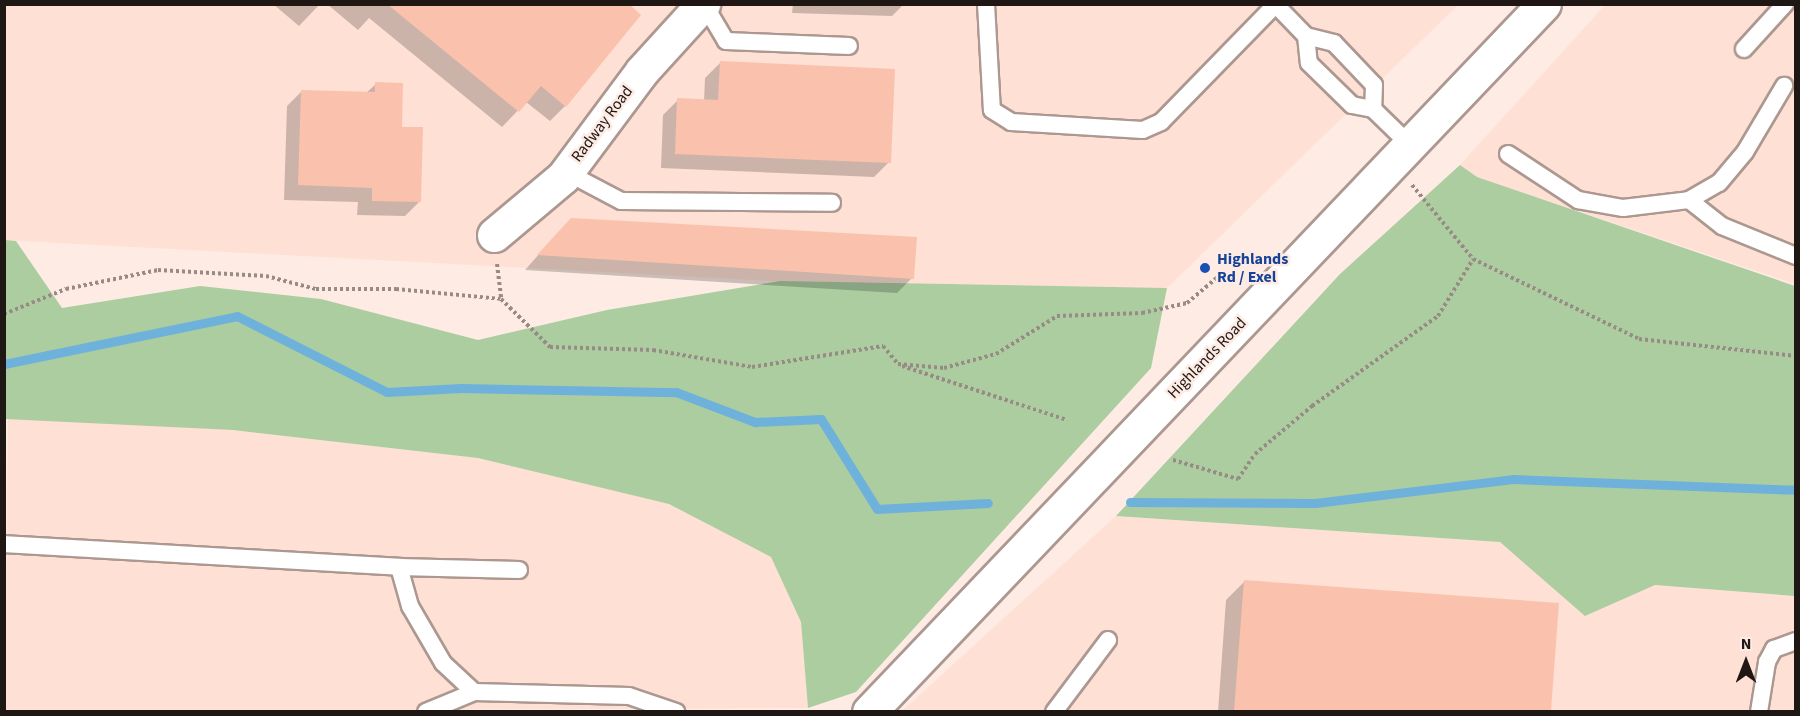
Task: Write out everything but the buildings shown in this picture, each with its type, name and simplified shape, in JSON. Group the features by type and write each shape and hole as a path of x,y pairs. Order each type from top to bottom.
{"street":[{"name":"Radway Road","path":"494,235 566,172 642,71 703,4"},
{"name":"Highlands Road","path":"869,711 1403,155 1544,4"}],"lane":[{"path":"703,4 726,41 849,46"},
{"path":"986,4 992,110 1011,122 1143,130 1161,122 1275,5 1306,36 1334,43 1374,85 1373,108 1403,155"},
{"path":"1744,49 1785,4"},
{"path":"1306,36 1309,63 1352,105 1373,108"},
{"path":"1508,154 1578,200 1623,208 1689,200 1719,183 1745,152 1784,86"},
{"path":"566,172 621,201 832,203"},
{"path":"1689,200 1722,226 1796,256"},
{"path":"4,544 399,567 519,570"},
{"path":"399,567 410,606 443,663 474,692"},
{"path":"1054,711 1108,640"},
{"path":"1759,711 1767,662 1774,649 1796,641"},
{"path":"426,711 474,692 629,696 676,711"}],"path":[{"path":"1403,155 1473,259 1639,339 1796,356"},
{"path":"1173,460 1238,479 1255,454 1311,406 1438,316 1473,259"},
{"path":"4,314 66,289 158,270 266,276 316,289 396,289 501,299 550,347 653,351 752,367 883,346 898,364 948,385 1067,420"},
{"path":"898,364 944,368 996,354 1057,316 1142,314 1187,303 1219,276 1272,289"}],"shaded area":[{"path":"4,5 1458,5 1167,288 772,281 5,240"},
{"path":"1605,5 1795,5 1795,284 1477,177 1460,165"},
{"path":"8,417 233,430 478,458 669,504 771,556 801,622 808,708 5,712"},
{"path":"1116,516 1500,542 1585,616 1655,585 1795,596 1795,711 901,712"}],"green space":[{"path":"1460,165 1477,177 1795,286 1795,596 1655,585 1585,616 1500,542 1116,516 1340,274"},
{"path":"5,240 16,241 62,308 200,286 321,299 478,340 607,310 780,281 1167,288 1151,368 856,692 808,708 801,622 771,557 669,504 478,458 233,430 5,419"}],"waterway":[{"path":"4,364 237,316 387,392 461,388 676,392 755,422 821,419 877,509 988,503"},
{"path":"1130,502 1315,503 1513,479 1796,490"}],"place":[{"name":"Highlands Rd / Exel","path":"1205,268"}]}
